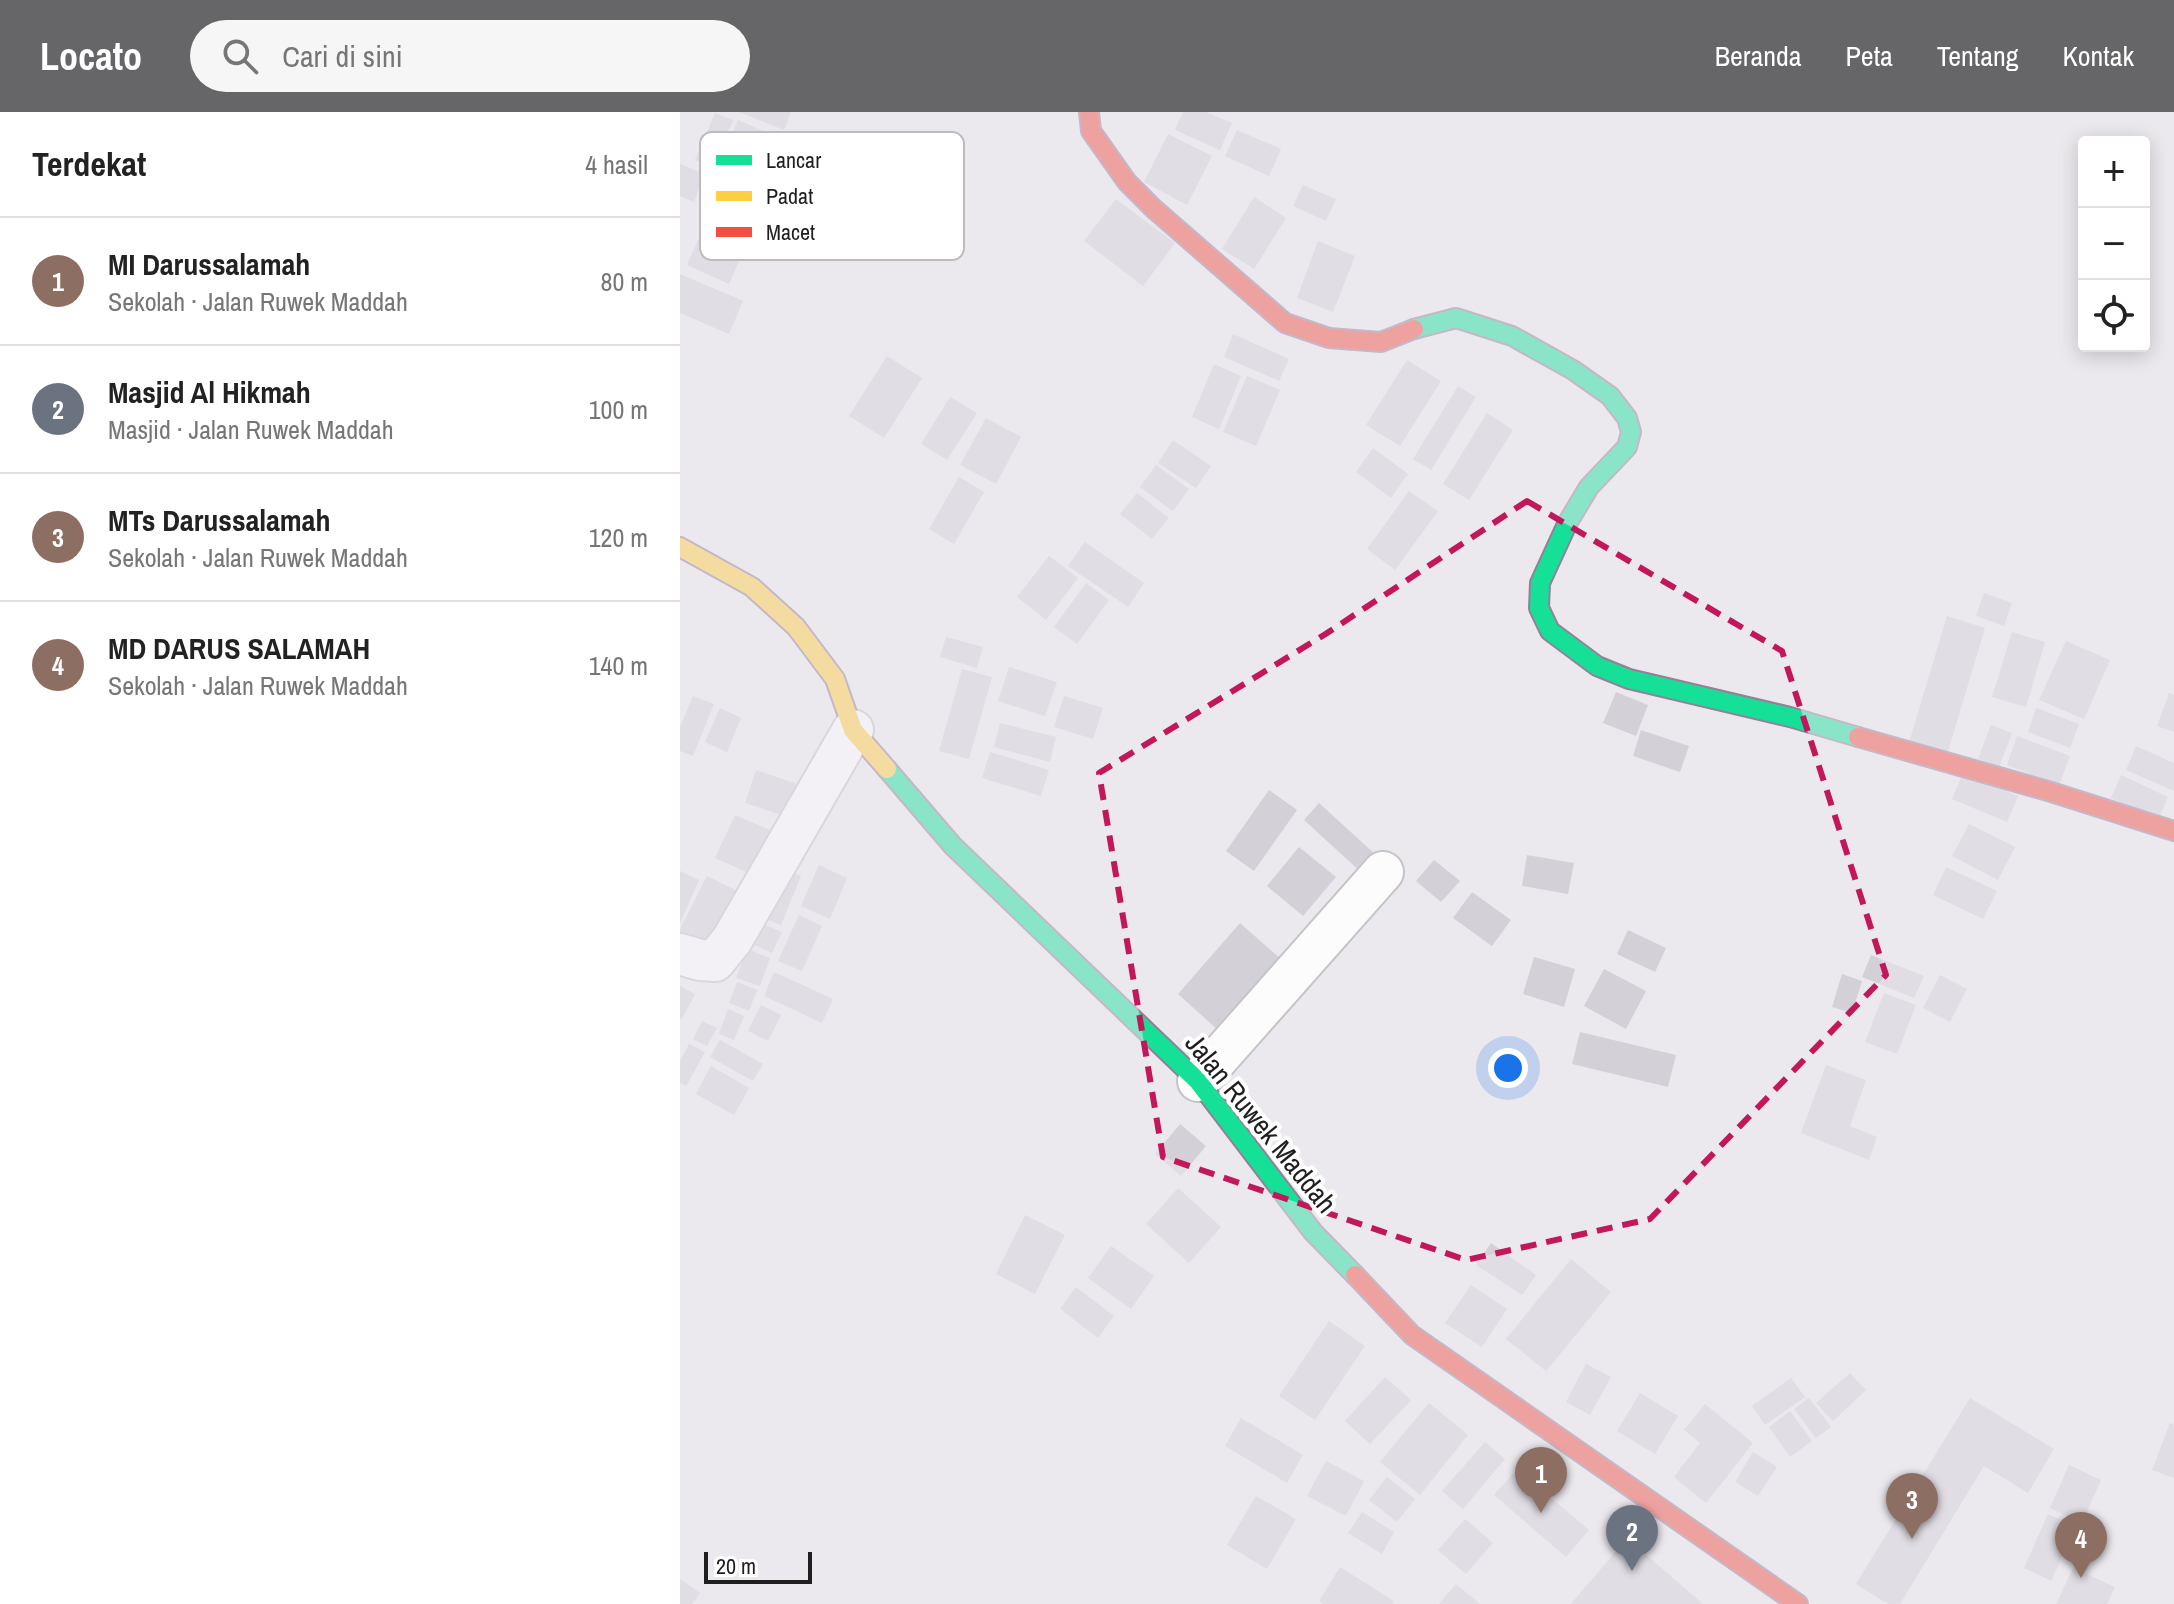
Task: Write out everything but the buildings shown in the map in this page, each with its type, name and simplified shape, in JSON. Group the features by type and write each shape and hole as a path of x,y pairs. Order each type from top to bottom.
{"street":[{"path":"1089,112 1091,131 1127,182 1285,323 1329,338 1381,342 1424,325 1456,318 1512,336 1573,370 1610,396 1627,418 1631,432 1627,447 1589,487 1568,522 1540,583 1539,608 1550,631 1597,666 1629,679 1790,717 2048,791 2174,831"},
{"name":"Jalan Ruwek Maddah","path":"680,547 752,587 796,627 835,679 853,730 953,846 1198,1081 1313,1232 1412,1335 1798,1604"},
{"path":"680,954 715,961 732,940 853,730"},
{"path":"1198,1081 1383,872"}],"highlighted area":[{"path":"1527,501 1782,651 1886,975 1650,1219 1466,1260 1163,1157 1099,773 1324,635"}],"traffic: fast":[{"path":"1414,329 1456,318 1512,336 1573,370 1610,396 1627,418 1631,432 1627,447 1589,487 1568,522 1540,583 1539,608 1550,631 1597,666 1629,679 1790,717 1858,737"},
{"path":"887,769 953,846 1198,1081 1313,1232 1355,1275"}],"traffic: slow":[{"path":"680,547 752,587 796,627 835,679 853,730 887,769"}],"traffic: jam":[{"path":"1089,112 1091,131 1127,182 1285,323 1329,338 1381,342 1414,329"},
{"path":"1858,737 2048,791 2174,831"},
{"path":"1355,1275 1412,1335 1798,1604"}],"place":[{"name":"MI Darussalamah","path":"1541,1513"},
{"name":"MTs Darussalamah","path":"1912,1539"},
{"name":"Masjid Al Hikmah","path":"1632,1571"},
{"name":"MD DARUS SALAMAH","path":"2081,1578"}]}
